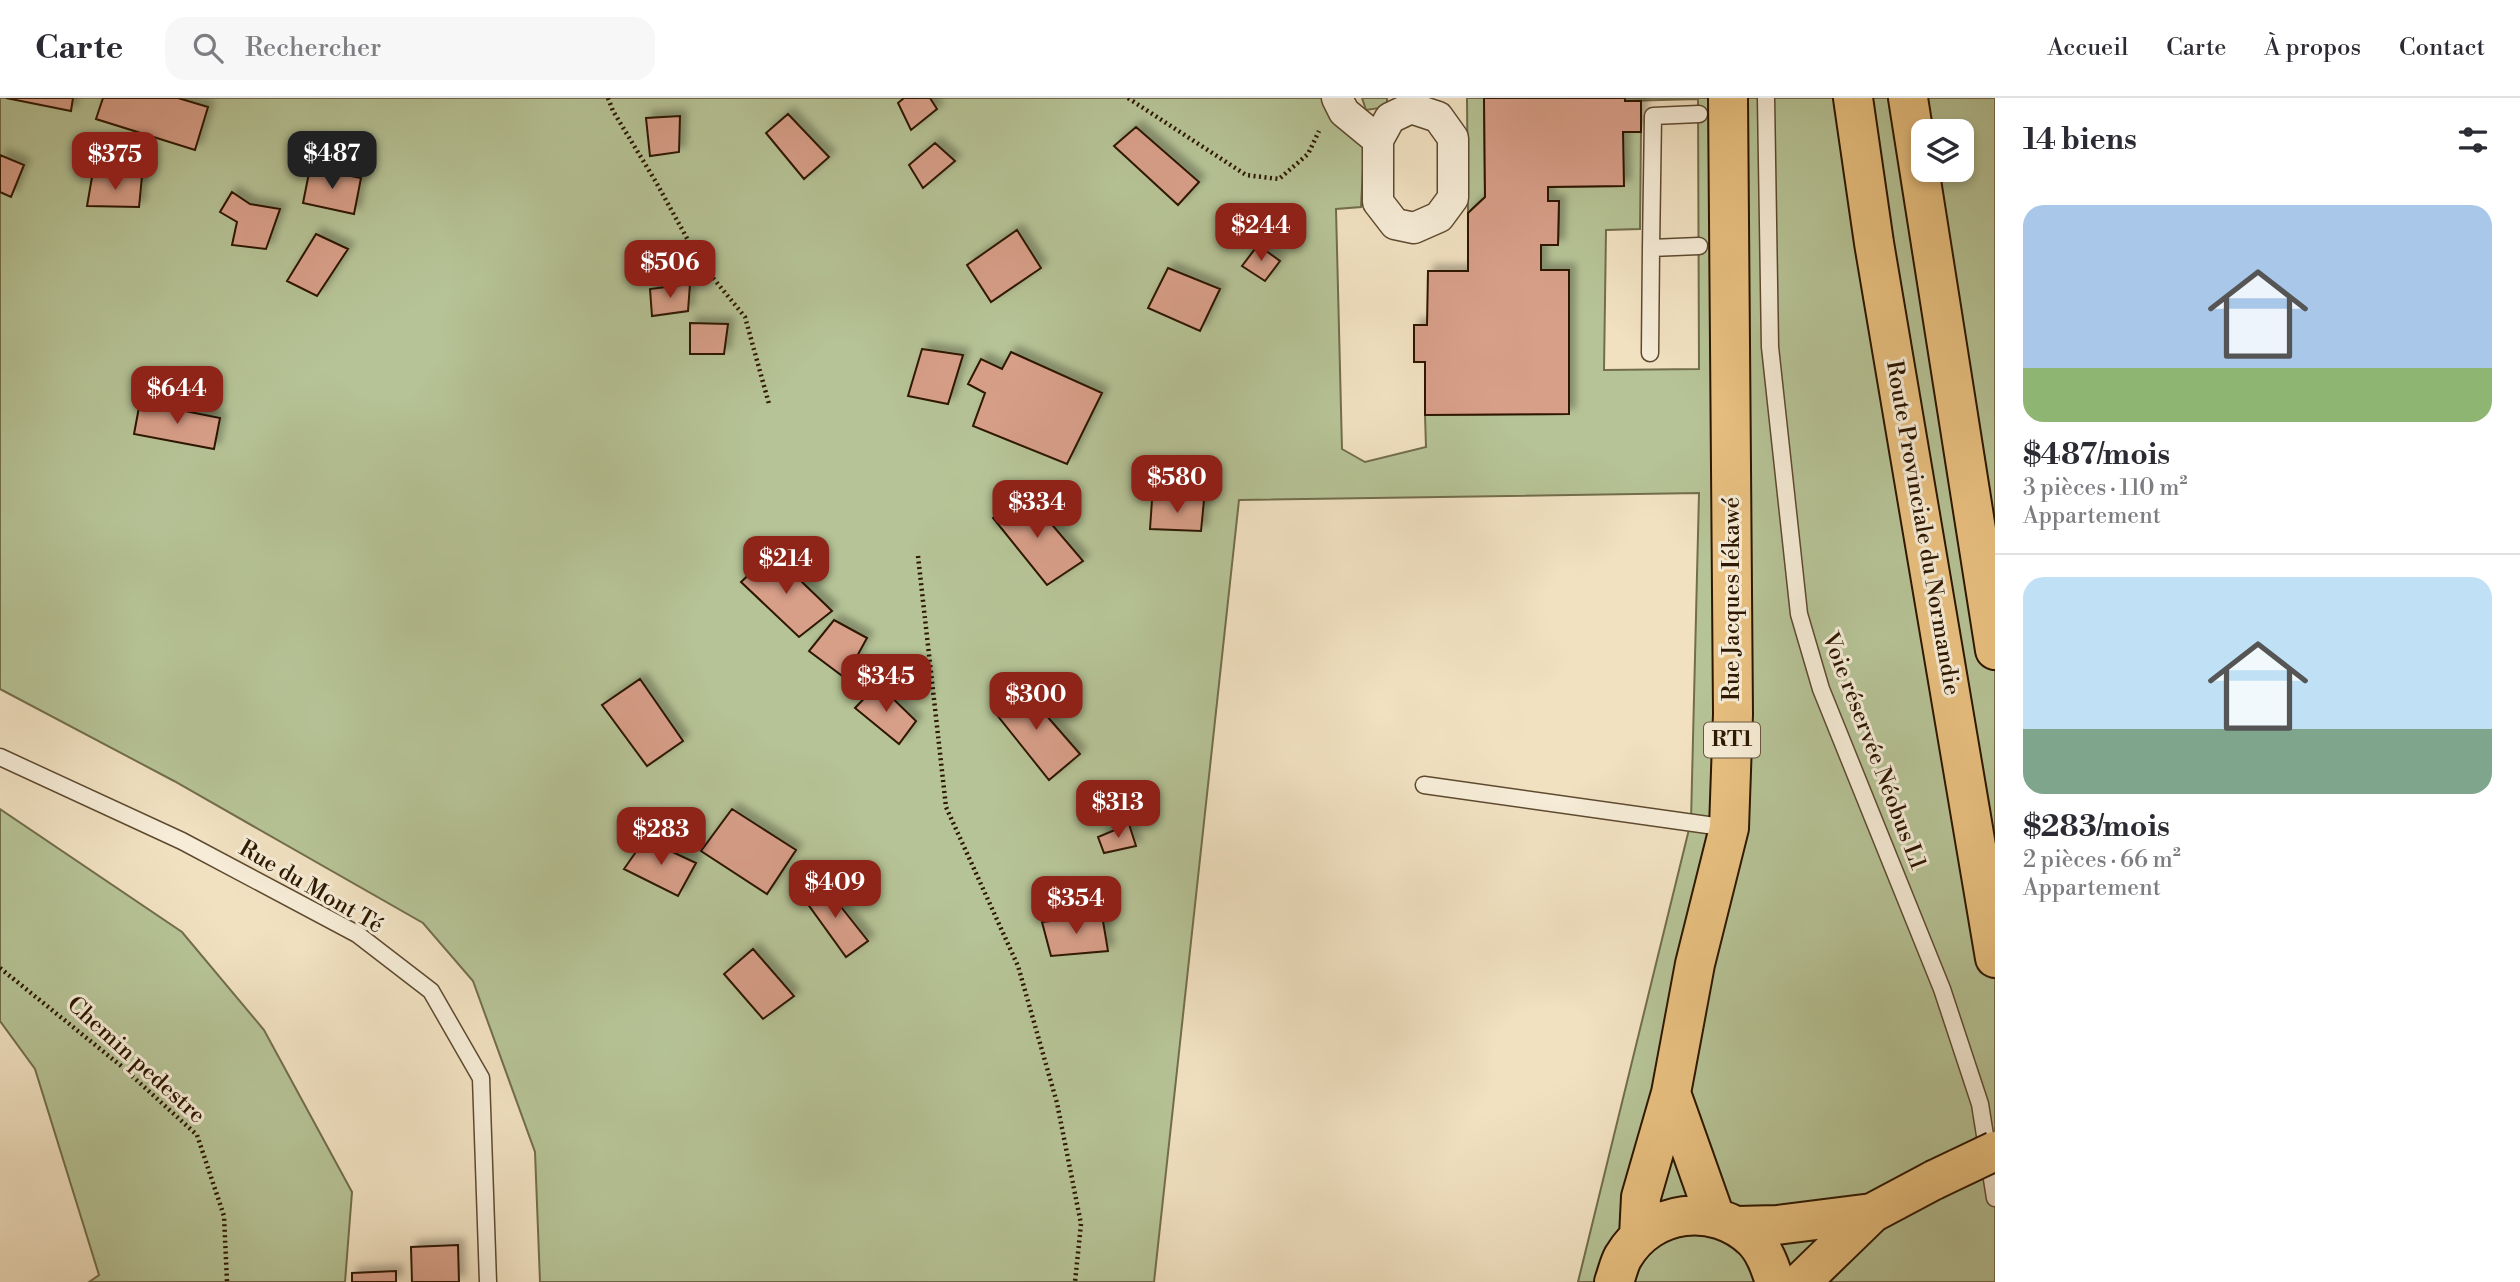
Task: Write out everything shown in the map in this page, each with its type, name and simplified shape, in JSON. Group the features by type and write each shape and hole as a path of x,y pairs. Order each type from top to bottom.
{"main road":[{"name":"Route Provinciale du Normandie","path":"1853,98 1874,243 1995,958"},
{"path":"1908,98 1995,650"},
{"name":"Rue Jacques Iékawé","path":"1639,1236 1641,1197 1671,1093 1695,964 1728,828 1733,714 1714,106"},
{"path":"1671,1093 1726,1221 1755,1241 1768,1260 1775,1282"},
{"path":"1801,1282 1872,1213 1995,1150"},
{"path":"1614,1282 1622,1258 1639,1236 1662,1221 1688,1214 1726,1221 1777,1225 1872,1213"}],"street":[{"path":"1331,109 1344,112 1378,140"}],"lane":[{"name":"Voie réservée Néobus L1","path":"1766,98 1770,347 1799,614 1821,689 1942,989 1980,1104 1995,1198"},
{"path":"1650,353 1653,116 1714,106"},
{"path":"1651,248 1699,246"},
{"name":"Rue du Mont Té","path":"0,757 182,841 357,934 431,990 481,1078 488,1282"},
{"path":"1424,785 1728,828"}],"path":[{"path":"608,98 700,261 745,317 769,404"},
{"path":"1128,98 1246,175 1279,179 1308,154 1331,109"},
{"path":"918,555 946,807 1018,966 1057,1102 1081,1224 1075,1282"},
{"name":"Chemin pedestre","path":"0,968 120,1065 197,1135 224,1216 227,1282"}],"green space":[{"path":"0,98 1337,98 1365,129 1361,207 1336,209 1342,449 1365,462 1426,447 1425,415 1569,414 1569,270 1541,270 1541,245 1558,245 1559,201 1548,201 1548,187 1623,186 1623,132 1641,132 1640,229 1606,230 1604,370 1699,369 1698,99 1625,101 1625,98 1995,98 1995,1282 1578,1282 1691,821 1699,493 1239,500 1154,1282 540,1282 535,1152 473,981 423,923 174,781 0,689"},
{"path":"1362,98 1387,98 1387,107 1366,110"},
{"path":"1467,98 1484,98 1485,197 1468,213"},
{"path":"0,809 182,932 264,1030 352,1192 345,1282 89,1282 99,1275 35,1069 0,1021"}],"building":[{"path":"6,98 73,98 71,111"},
{"path":"103,98 178,98 208,107 195,150 96,119"},
{"path":"904,98 930,98 937,109 911,130 898,103"},
{"path":"1484,98 1625,98 1625,101 1641,101 1641,132 1623,132 1624,186 1548,187 1548,201 1559,201 1558,245 1541,245 1541,270 1569,270 1569,414 1425,415 1425,362 1414,362 1414,325 1427,325 1428,271 1468,271 1468,213 1485,197"},
{"path":"788,114 829,157 804,179 766,133"},
{"path":"680,116 679,152 650,156 646,118"},
{"path":"1136,127 1199,182 1178,205 1114,146"},
{"path":"935,143 955,161 923,188 909,165"},
{"path":"0,155 24,165 11,197 0,192"},
{"path":"310,168 361,178 354,214 303,203"},
{"path":"142,176 139,207 87,206 92,177"},
{"path":"232,192 250,204 280,209 266,249 232,245 237,222 220,212"},
{"path":"1017,230 1041,268 991,302 967,265"},
{"path":"316,234 348,249 317,296 287,281"},
{"path":"1258,245 1280,261 1265,281 1242,266"},
{"path":"1168,268 1220,289 1200,331 1148,308"},
{"path":"690,284 688,311 652,316 650,289"},
{"path":"690,323 728,324 724,354 690,354"},
{"path":"922,349 963,355 948,404 908,396"},
{"path":"1011,352 1102,393 1067,464 973,426 985,393 968,384 981,359 1002,369"},
{"path":"140,402 220,418 214,449 134,434"},
{"path":"1025,493 1083,561 1047,585 993,518"},
{"path":"1152,500 1204,500 1201,531 1150,529"},
{"path":"772,553 832,611 799,637 741,582"},
{"path":"834,620 867,638 845,678 809,651"},
{"path":"640,679 683,741 647,766 602,705"},
{"path":"1018,683 1080,754 1049,780 993,710"},
{"path":"878,684 916,721 899,744 855,708"},
{"path":"732,809 796,850 767,894 701,851"},
{"path":"1129,824 1136,846 1104,853 1098,837"},
{"path":"645,839 696,863 678,896 624,869"},
{"path":"822,883 868,941 846,957 802,896"},
{"path":"1102,915 1108,951 1051,956 1042,922"},
{"path":"753,949 794,996 763,1019 724,974"},
{"path":"458,1245 459,1282 412,1282 411,1247"},
{"path":"396,1271 396,1282 352,1282 352,1273"}]}
